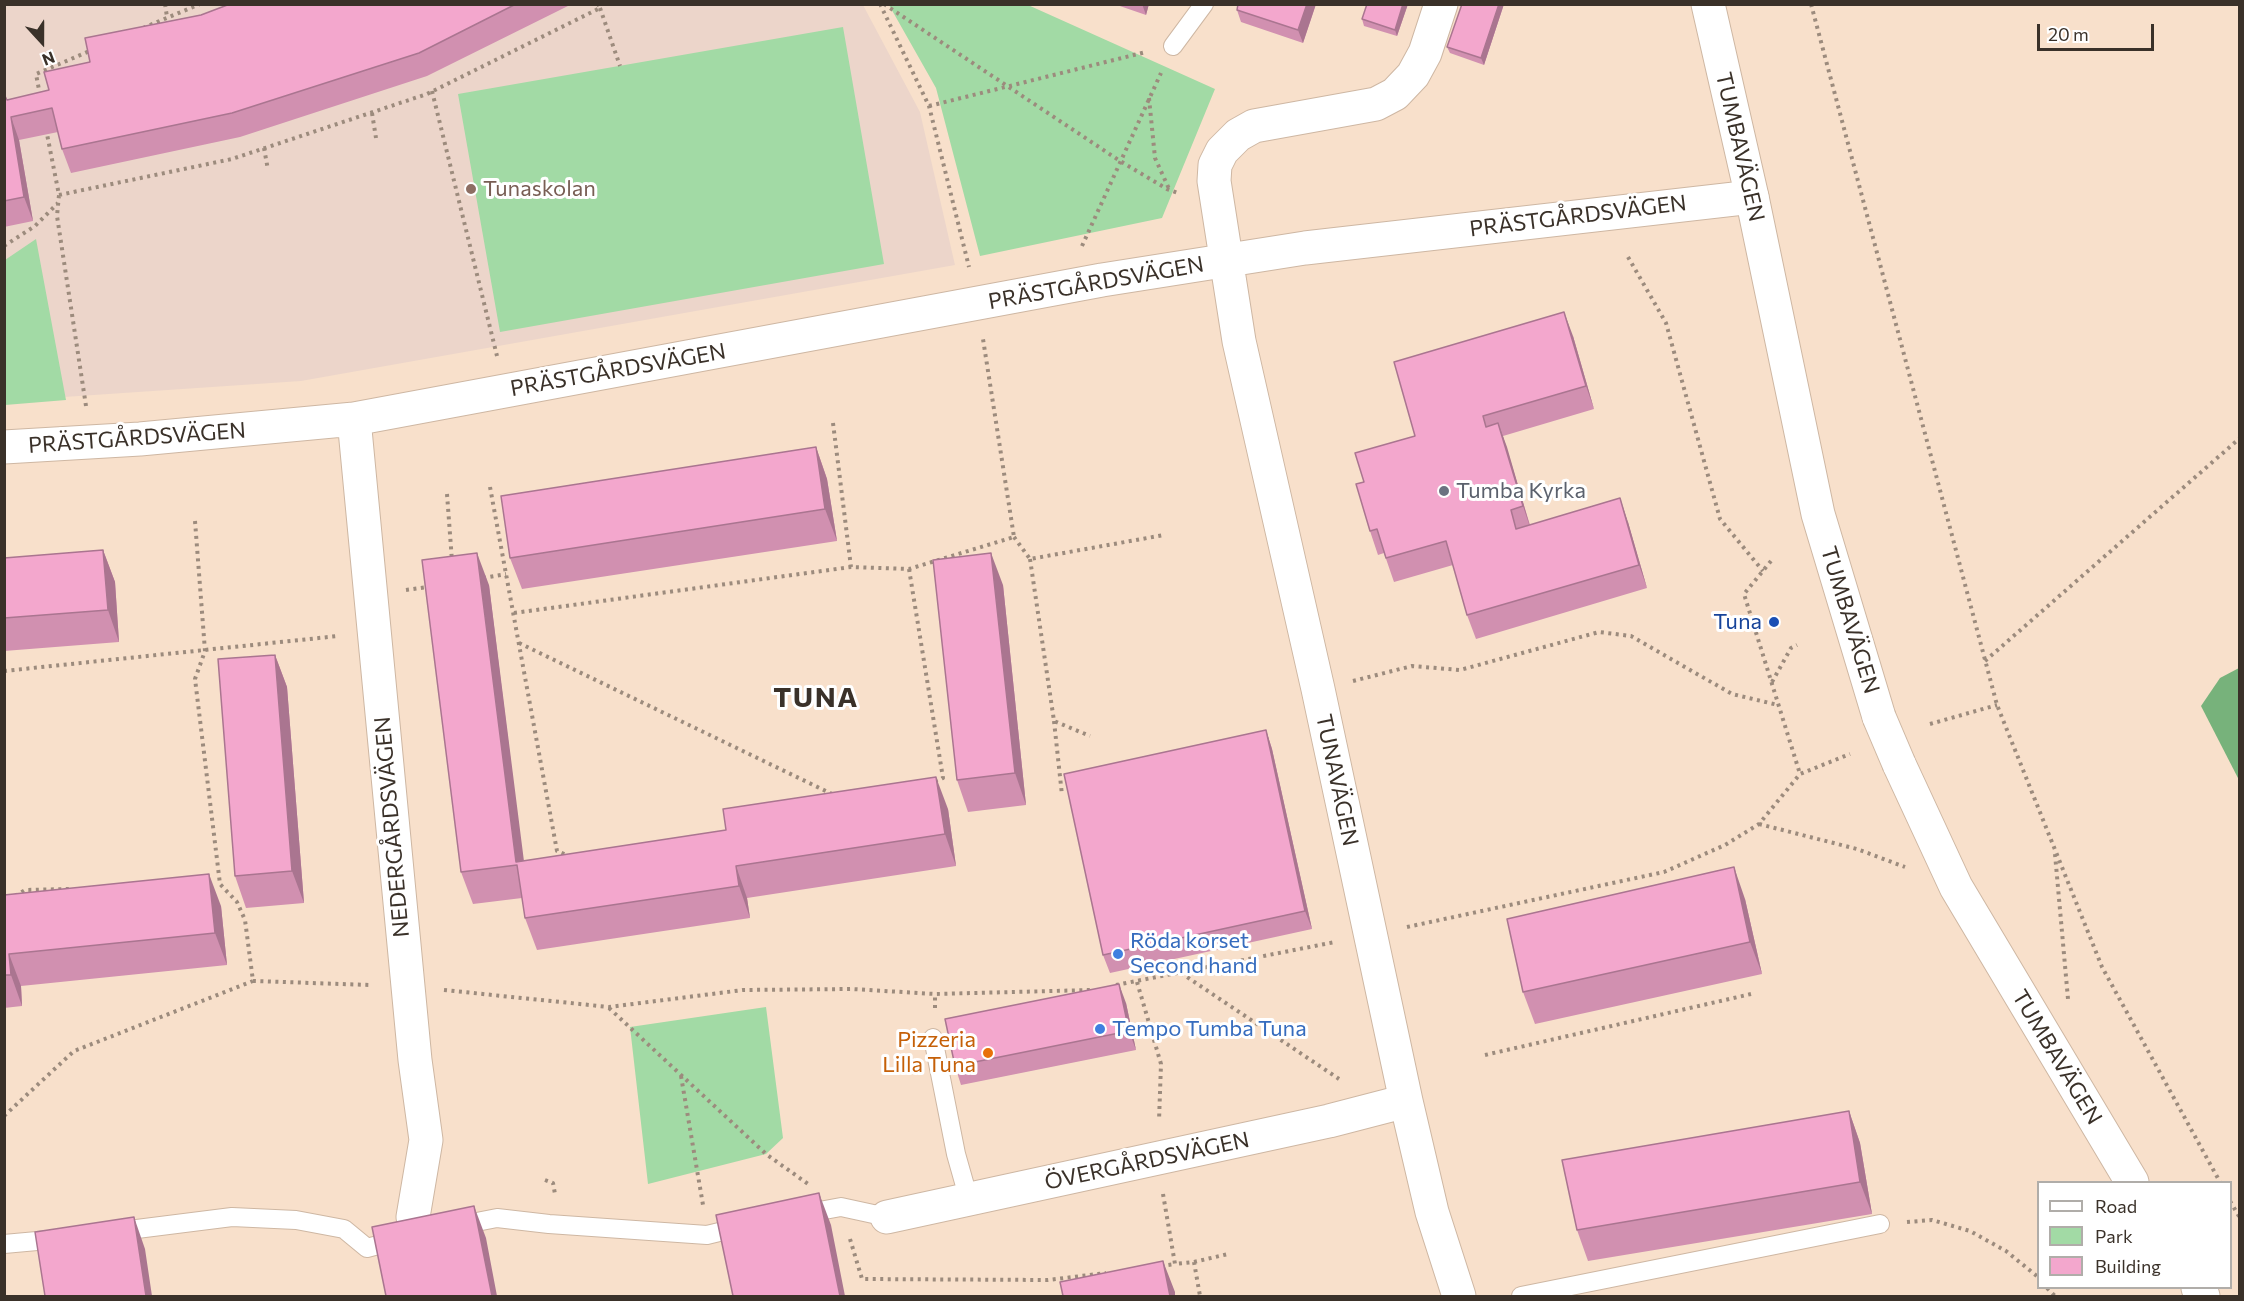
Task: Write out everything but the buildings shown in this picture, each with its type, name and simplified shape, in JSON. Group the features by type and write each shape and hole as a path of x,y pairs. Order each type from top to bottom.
{"street":[{"name":"PRÄSTGÅRDSVÄGEN","path":"1227,260 1218,206 1215,165 1222,150 1238,135 1254,126 1376,104 1395,94 1413,75 1425,53 1441,4"},
{"name":"TUMBAVÄGEN","path":"1707,4 1752,197 1818,514 1879,717 1956,887 2131,1181"},
{"name":"PRÄSTGÅRDSVÄGEN","path":"4,447 140,439 354,419 1102,279 1328,245 1752,197"},
{"name":"TUNAVÄGEN","path":"1227,260 1239,341 1318,689 1370,935 1394,1104 1459,1296"},
{"name":"NEDERGÅRDSVÄGEN","path":"354,419 407,987 426,1140 413,1217 417,1234"},
{"name":"ÖVERGÅRDSVÄGEN","path":"887,1217 1158,1159 1394,1104"}],"lane":[{"path":"1173,46 1204,4"},
{"path":"933,1038 956,1154 969,1200"},
{"path":"788,1217 841,1207 887,1217"},
{"path":"99,1234 232,1217 296,1221 344,1229 367,1248 417,1234 497,1218 707,1235 766,1221"},
{"path":"1521,1296 1880,1224"},
{"path":"4,1244 76,1239"}],"path":[{"path":"165,4 167,17"},
{"path":"134,31 200,4"},
{"path":"882,4 1010,86 1120,161 1170,191 1218,206"},
{"path":"882,4 929,106 978,303 1014,537 1030,559 1054,721 1062,795"},
{"path":"1811,4 1997,705 2102,967 2219,1181"},
{"path":"59,195 232,159 432,91 599,6 620,66"},
{"path":"40,96 36,74 101,46"},
{"path":"929,106 1173,46"},
{"path":"1078,255 1173,46"},
{"path":"432,91 498,360"},
{"path":"1149,97 1155,158 1170,191"},
{"path":"372,112 376,138"},
{"path":"44,118 59,195 57,216 86,408"},
{"path":"264,148 268,170"},
{"path":"4,246 35,226 58,202"},
{"path":"1628,257 1666,323 1720,519 1763,571"},
{"path":"833,423 851,567"},
{"path":"1985,661 2240,438"},
{"path":"490,487 557,851 569,856 580,855"},
{"path":"447,494 453,572"},
{"path":"195,521 205,651 195,679 220,884 237,902 245,920 253,981"},
{"path":"1030,559 1164,535"},
{"path":"514,613 851,567 909,569 1014,537"},
{"path":"1772,561 1744,594 1800,774"},
{"path":"909,569 943,778 925,785"},
{"path":"474,579 506,574"},
{"path":"370,595 432,586"},
{"path":"4,671 373,632"},
{"path":"1318,689 1412,666 1460,670 1599,632 1631,636 1732,694 1778,705"},
{"path":"519,643 836,796 826,797"},
{"path":"1772,683 1791,648 1797,645"},
{"path":"1930,724 1997,705"},
{"path":"1054,721 1090,736"},
{"path":"1109,987 1370,935 1664,872 1725,845 1759,824 1800,774 1850,754"},
{"path":"1759,824 1857,849 1956,887"},
{"path":"2055,849 2068,999"},
{"path":"208,884 220,884"},
{"path":"4,902 25,890 71,889"},
{"path":"1180,973 1394,1104"},
{"path":"4,1116 74,1051 253,981 407,987 609,1008 743,990 852,990 935,994 1098,989"},
{"path":"1137,982 1161,1064 1158,1159 1175,1264"},
{"path":"1485,1054 1751,994"},
{"path":"609,1008 766,1154 841,1207 862,1279 1048,1280 1117,1271"},
{"path":"681,1075 707,1235"},
{"path":"2232,1204 2240,1218"},
{"path":"1880,1224 1932,1220 1970,1231 2006,1251 2037,1276"},
{"path":"1152,1267 1194,1262 1228,1254"},
{"path":"1194,1262 1200,1296"}],"shaded area":[{"name":"Tunaskolan","path":"5,5 863,5 920,112 955,265 301,381 5,401"}],"green space":[{"path":"889,5 1028,5 1215,89 1162,218 980,256 936,88"},
{"path":"843,27 884,264 500,332 458,94"},
{"path":"36,239 66,400 5,405 5,260"},
{"path":"2239,668 2239,780 2201,706 2220,678"},
{"path":"766,1007 783,1138 766,1154 648,1184 630,1027"}],"place":[{"name":"Tunaskolan","path":"471,189"},
{"name":"Tumba Kyrka","path":"1444,491"},
{"name":"Tuna","path":"1774,622"},
{"name":"Röda korset Second hand","path":"1118,954"},
{"name":"Tempo Tumba Tuna","path":"1100,1029"},
{"name":"Pizzeria Lilla Tuna","path":"988,1053"}],"district":[{"name":"TUNA","path":"816,698"}]}
